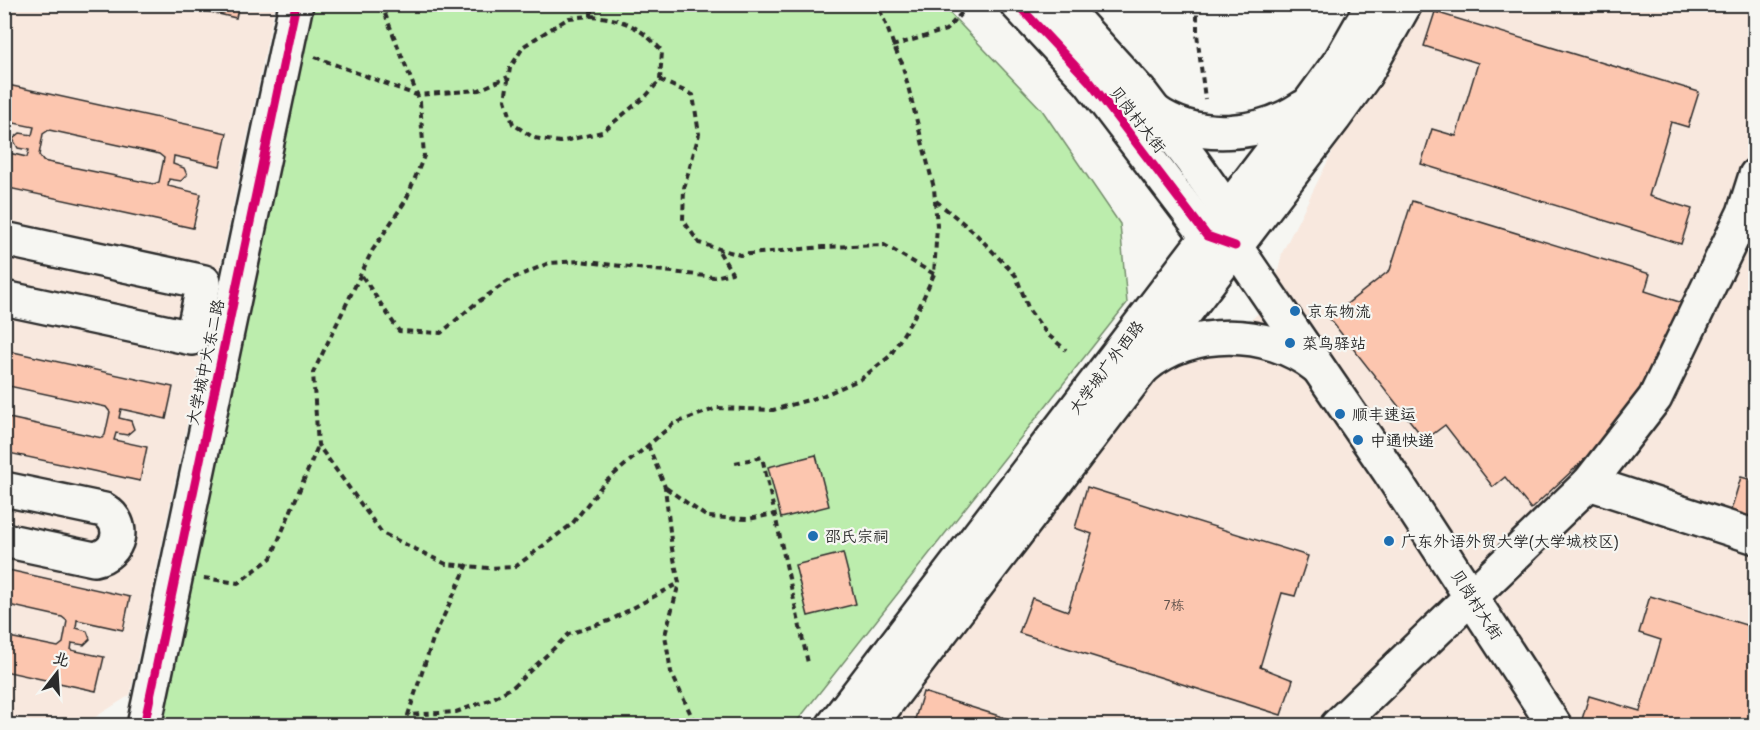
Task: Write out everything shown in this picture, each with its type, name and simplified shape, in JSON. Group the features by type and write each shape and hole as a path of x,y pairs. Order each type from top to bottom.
{"main road":[{"name":"大学城中大东二路","path":"144,726 296,4"},
{"name":"贝岗村大街","path":"1017,4 1090,82 1221,241 1320,370 1472,596 1555,726"},
{"name":"贝岗村大街","path":"1060,4 1102,48 1154,111 1227,210"},
{"name":"大学城广外西路","path":"869,726 1140,370 1221,241 1227,210 1341,60 1373,4"},
{"name":"大学城广外西路","path":"833,726 1221,241 1365,75 1405,4"},
{"path":"1154,111 1176,124 1226,132 1276,122 1311,101"},
{"path":"1337,726 1589,483 1655,398 1744,213 1755,175"},
{"path":"4,239 204,282 192,338 4,298"},
{"path":"1140,370 1155,357 1182,345 1214,338 1238,337 1286,349 1320,370"},
{"path":"1589,483 1755,537"},
{"path":"4,489 104,510 115,519 119,531 115,546 106,555 94,559 4,540"}],"path":[{"path":"196,576 238,583 271,558 318,445 313,373 372,251 406,200 424,156 420,102 381,4"},
{"path":"591,4 591,16"},
{"path":"318,445 382,533 446,564 468,564 488,568 515,567 543,549 572,524 604,483 673,424 717,408 773,410 822,396 861,379 890,356 918,310 934,274 937,226 935,201 902,63 892,46 883,16 876,4"},
{"path":"892,46 946,30 970,4"},
{"path":"1197,4 1197,34 1205,99"},
{"path":"591,16 613,18 634,25 647,34 662,51 660,80 603,132 560,142 534,138 513,124 505,100 510,68 524,46 568,18 591,16"},
{"path":"307,54 416,95 479,90 509,77"},
{"path":"660,80 693,95 699,134 684,188 683,220 699,243 740,255 823,247 884,245 934,274"},
{"path":"935,201 974,232 1016,276 1029,310 1047,334 1066,350"},
{"path":"362,275 399,331 441,333 475,304 511,279 549,263 580,261 714,277 732,273 717,248"},
{"path":"648,445 665,487 672,549 679,584 665,635 672,672 693,719 703,726"},
{"path":"735,463 762,458 808,663"},
{"path":"665,487 707,517 748,519 775,514"},
{"path":"468,564 433,639 408,715 456,712 492,699 514,686 568,634 609,621 679,584"}],"shaded area":[{"path":"5,5 275,5 130,695 83,725 46,725 5,716"},
{"name":"广东外语外贸大学(大学城校区)","path":"1406,5 1755,5 1755,725 884,726 1162,357 1222,350 1272,299 1282,253"}],"green space":[{"path":"303,5 942,5 1042,110 1120,224 1127,303 794,725 150,726"}],"building":[{"path":"176,4 239,4 236,18"},
{"path":"1435,12 1699,92 1688,127 1671,122 1649,196 1692,209 1681,244 1421,164 1432,129 1456,136 1478,63 1424,46"},
{"path":"8,85 227,133 220,166 174,156 173,164 184,168 187,175 181,181 169,179 168,186 201,194 193,228 4,187 4,152 27,157 29,150 18,148 13,139 20,133 32,135 34,127 4,121","holes":["49,130 159,154 164,158 159,182 154,184 43,161 39,155 43,134"]},
{"path":"1412,201 1650,274 1645,291 1695,307 1614,432 1531,509 1505,477 1493,487 1445,425 1425,440 1329,318 1390,270"},
{"path":"4,350 173,387 166,419 121,409 119,418 131,421 134,429 127,435 116,433 114,440 147,447 140,481 4,452 4,417 102,438 105,435 110,412 106,407 4,385"},
{"path":"816,455 829,506 781,518 768,467"},
{"path":"1741,477 1756,481 1756,528 1728,520"},
{"path":"1087,487 1308,556 1295,596 1282,593 1260,667 1293,680 1281,715 1019,633 1032,598 1068,611 1092,534 1075,528"},
{"path":"843,553 856,604 808,616 795,565"},
{"path":"4,569 130,597 123,630 77,620 76,628 87,631 90,639 84,645 72,643 71,650 104,657 96,691 4,671 4,636 58,647 63,643 67,621 62,617 4,604"},
{"path":"1650,596 1756,628 1756,726 1580,726 1589,696 1640,711 1661,640 1639,633"},
{"path":"923,692 1031,726 913,726"}],"cycle path":[{"path":"144,726 296,4"},
{"path":"1017,4 1090,82 1207,236 1235,246"}],"place":[{"name":"京东物流","path":"1295,311"},
{"name":"菜鸟驿站","path":"1290,343"},
{"name":"顺丰速运","path":"1340,414"},
{"name":"中通快递","path":"1358,440"},
{"name":"邵氏宗祠","path":"813,536"},
{"name":"广东外语外贸大学(大学城校区)","path":"1389,541"}]}
